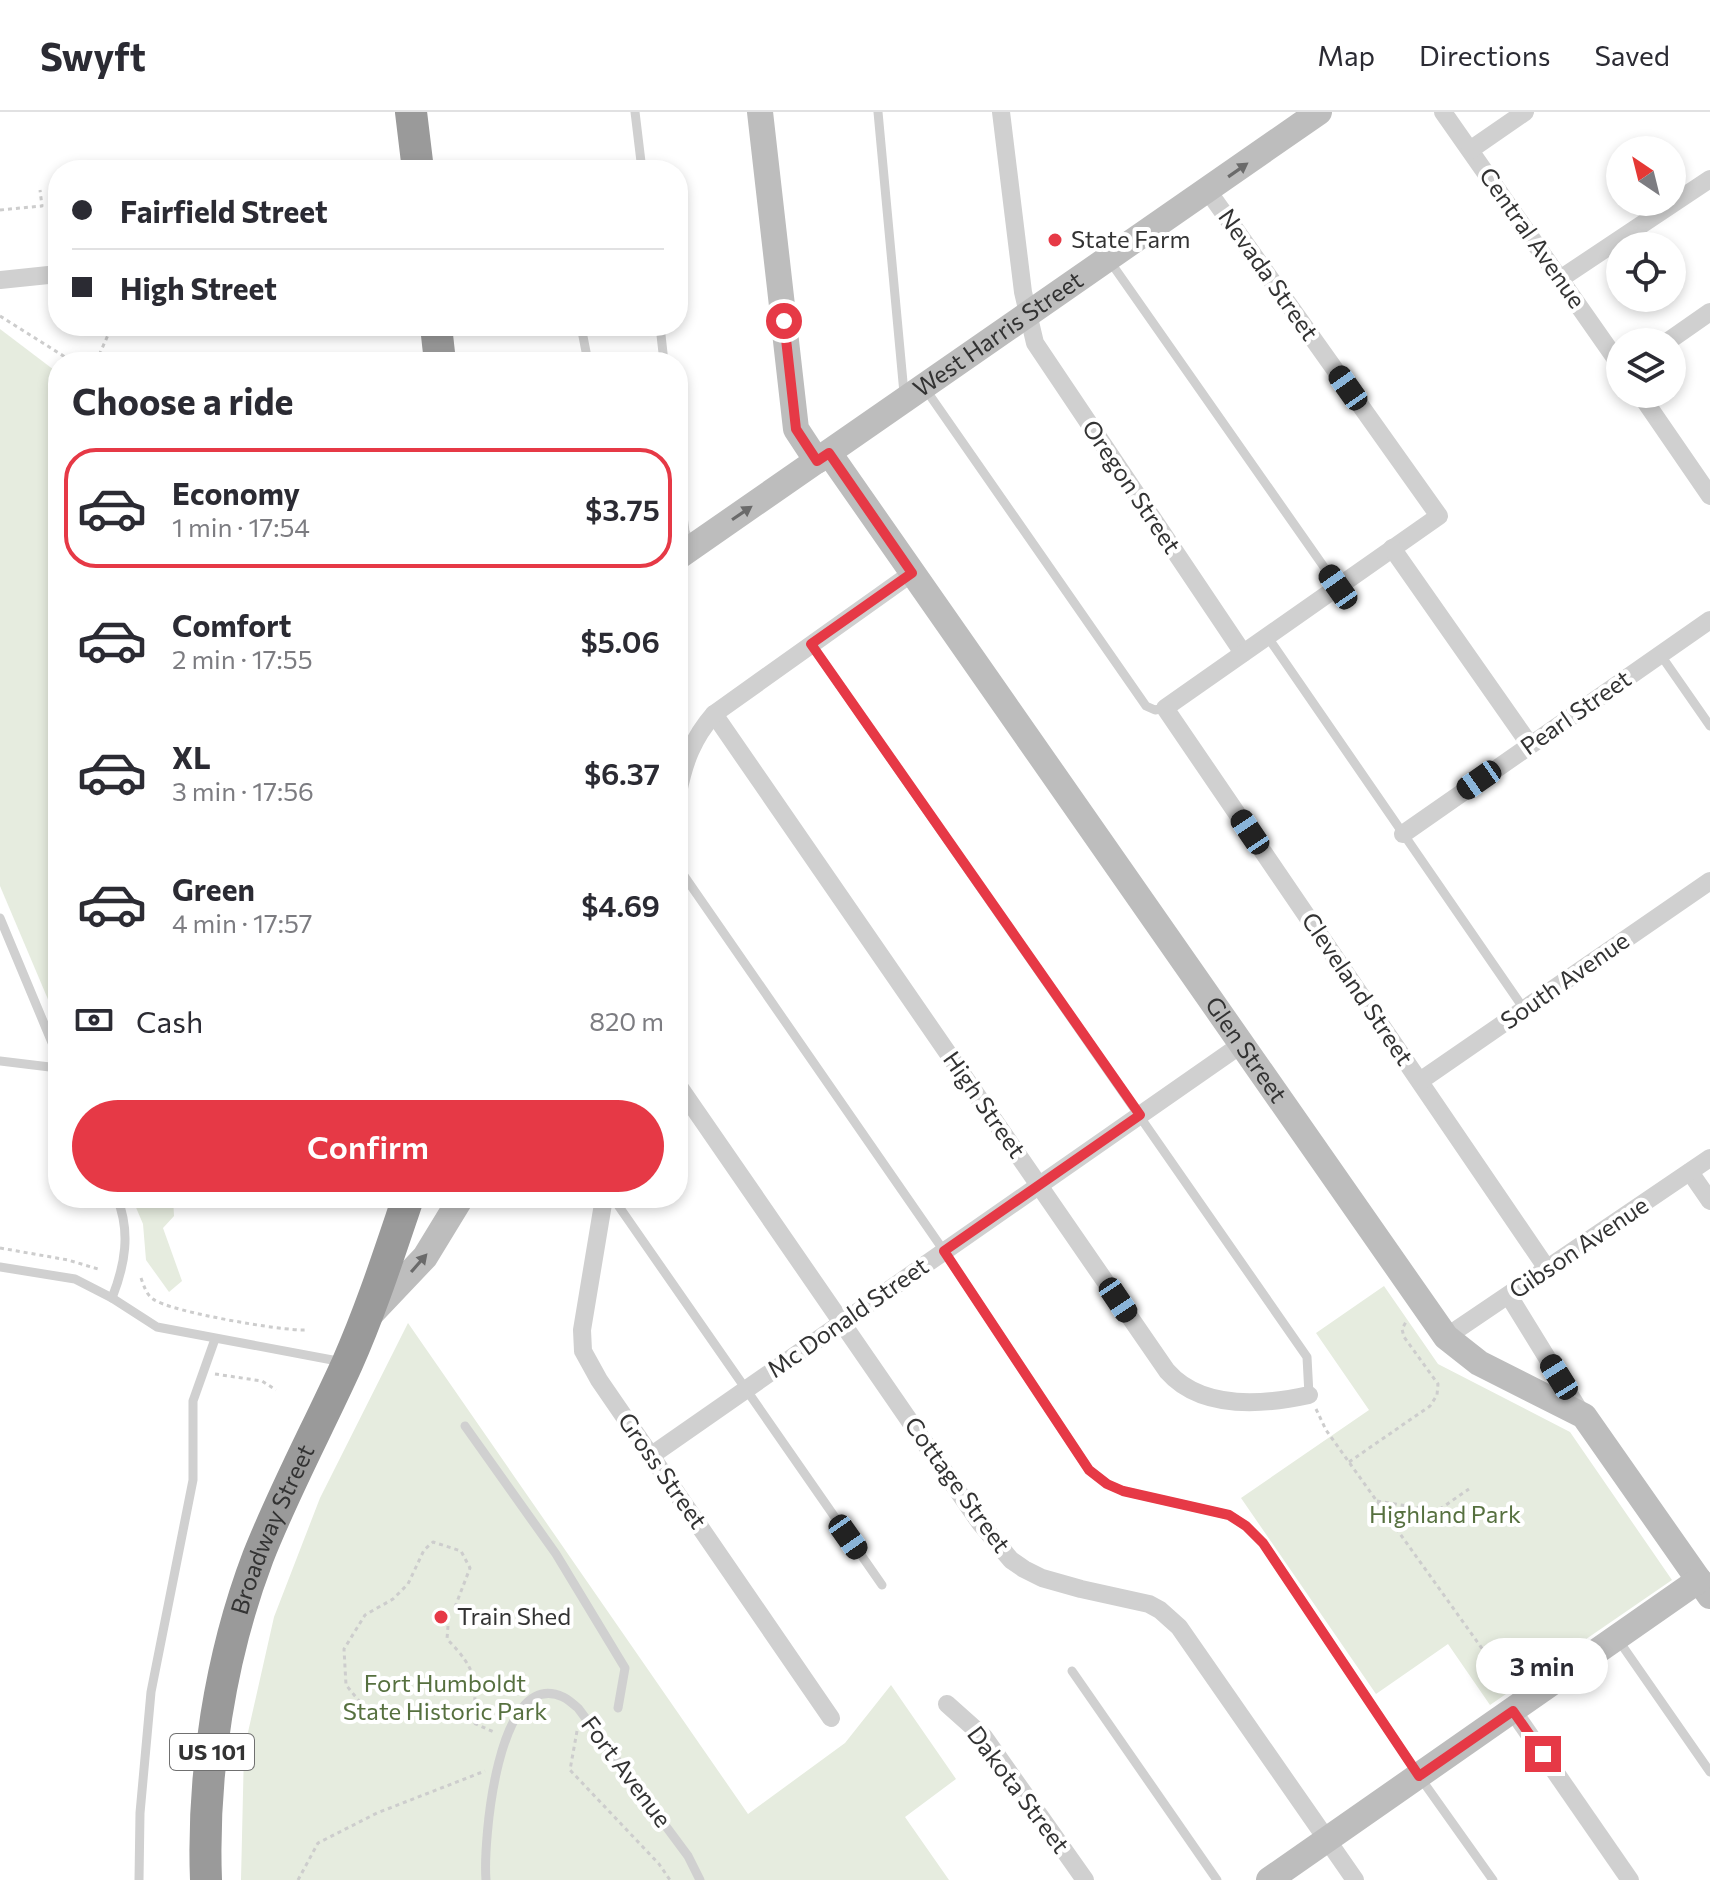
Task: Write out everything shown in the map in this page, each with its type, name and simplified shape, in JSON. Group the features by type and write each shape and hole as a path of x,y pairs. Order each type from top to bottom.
{"highway":[{"path":"411,112 417,160"},
{"name":"Broadway Street","path":"206,1880 208,1775 220,1700 237,1627 258,1558 366,1319 405,1208"}],"street":[{"name":"Glen Street","path":"760,112 796,429 823,457 912,573 1446,1337 1479,1363 1584,1416 1706,1583"},
{"name":"Oregon Street","path":"1001,112 1023,292 1035,343 1243,653"},
{"name":"West Harris Street","path":"688,549 1029,316 1319,112"},
{"name":"Central Avenue","path":"1443,112 1606,345"},
{"path":"1470,150 1525,112"},
{"path":"1560,279 1710,179"},
{"name":"Nevada Street","path":"1208,191 1439,516 1392,548"},
{"path":"0,280 48,275"},
{"path":"1686,329 1710,312"},
{"path":"1650,408 1710,496"},
{"path":"1165,708 1392,548 1530,745"},
{"path":"688,755 699,732 714,714 912,573"},
{"name":"Pearl Street","path":"1403,834 1710,620"},
{"name":"Cleveland Street","path":"1165,708 1548,1270"},
{"name":"High Street","path":"714,714 1177,1382 1188,1390 1226,1400 1277,1402 1309,1395"},
{"name":"South Avenue","path":"1420,1081 1708,888"},
{"name":"Mc Donald Street","path":"652,1455 1242,1044"},
{"name":"Cottage Street","path":"688,1099 980,1523 1011,1560 1042,1578 1149,1604 1179,1627 1355,1880"},
{"name":"Gibson Avenue","path":"1446,1337 1710,1158"},
{"path":"1690,1172 1710,1201"},
{"path":"419,1208 424,1212 435,1213 443,1208"},
{"path":"366,1319 425,1257 452,1208"},
{"name":"Gross Street","path":"602,1208 582,1330 583,1351 599,1380 831,1718"},
{"path":"1509,1296 1584,1416"},
{"path":"1269,1880 1617,1638 1706,1583"},
{"name":"Dakota Street","path":"947,1704 984,1737 1085,1880"},
{"path":"1518,1708 1630,1880"}],"lane":[{"path":"635,112 641,160"},
{"path":"878,112 914,394 1146,706 1155,710 1165,708"},
{"path":"1109,260 1338,587"},
{"path":"1267,636 1524,1010"},
{"path":"811,644 1307,1357 1309,1395"},
{"path":"1660,654 1710,726"},
{"path":"688,881 944,1251 1089,1470 1107,1484 1123,1491 1229,1515 1263,1543 1419,1776 1493,1880"},
{"path":"0,918 48,1033"},
{"path":"0,1061 48,1067"},
{"path":"112,1298 126,1255 122,1208"},
{"path":"620,1208 882,1585"},
{"path":"0,1267 75,1279 157,1327 347,1363"},
{"path":"139,1880 140,1813 151,1692 193,1480 193,1401 215,1339"},
{"path":"465,1426 556,1554 625,1668 618,1708"},
{"path":"1617,1638 1710,1772"},
{"path":"1072,1671 1217,1880"},
{"name":"Fort Avenue","path":"486,1880 487,1849 505,1737 519,1710 541,1694 562,1696 581,1712 688,1856 700,1880"}],"path":[{"path":"0,210 42,206 40,190"},
{"path":"0,316 57,352"},
{"path":"0,1248 68,1260 98,1269"},
{"path":"141,1278 146,1293 154,1301 196,1314 305,1330"},
{"path":"1349,1462 1430,1406 1437,1395 1438,1384 1414,1353 1402,1329 1404,1322 1425,1308"},
{"path":"211,1375 262,1381 276,1390"},
{"path":"1309,1395 1326,1430 1518,1708"},
{"path":"1377,1501 1437,1511 1469,1489"},
{"path":"455,1607 470,1568 461,1551 433,1542 424,1550 408,1584 393,1599 365,1615 344,1649 346,1685 369,1713 398,1717 437,1707 505,1737"},
{"path":"448,1626 447,1639 474,1673 475,1724"},
{"path":"581,1712 570,1770 659,1864 670,1880"},
{"path":"298,1880 318,1843 377,1813 499,1766"}],"green space":[{"path":"0,329 48,365 48,999 0,886"},
{"path":"136,1208 174,1208 174,1216 163,1228 182,1281 169,1292 146,1260 143,1224"},
{"name":"Highland Park","path":"1384,1286 1438,1364 1570,1432 1672,1580 1490,1705 1448,1644 1376,1694 1241,1498 1369,1410 1316,1333"},
{"name":"Fort Humboldt State Historic Park","path":"408,1323 748,1814 845,1743 891,1685 956,1779 905,1817 949,1880 241,1880 244,1750 274,1617 320,1498"}],"place":[{"name":"State Farm","path":"1055,240"},
{"name":"Train Shed","path":"441,1617"}],"route":[{"path":"784,321 796,429 817,461 829,453 912,573 811,644 1140,1115 944,1251 1089,1470 1107,1484 1123,1491 1229,1515 1263,1543 1419,1776 1513,1711 1543,1754"}]}
